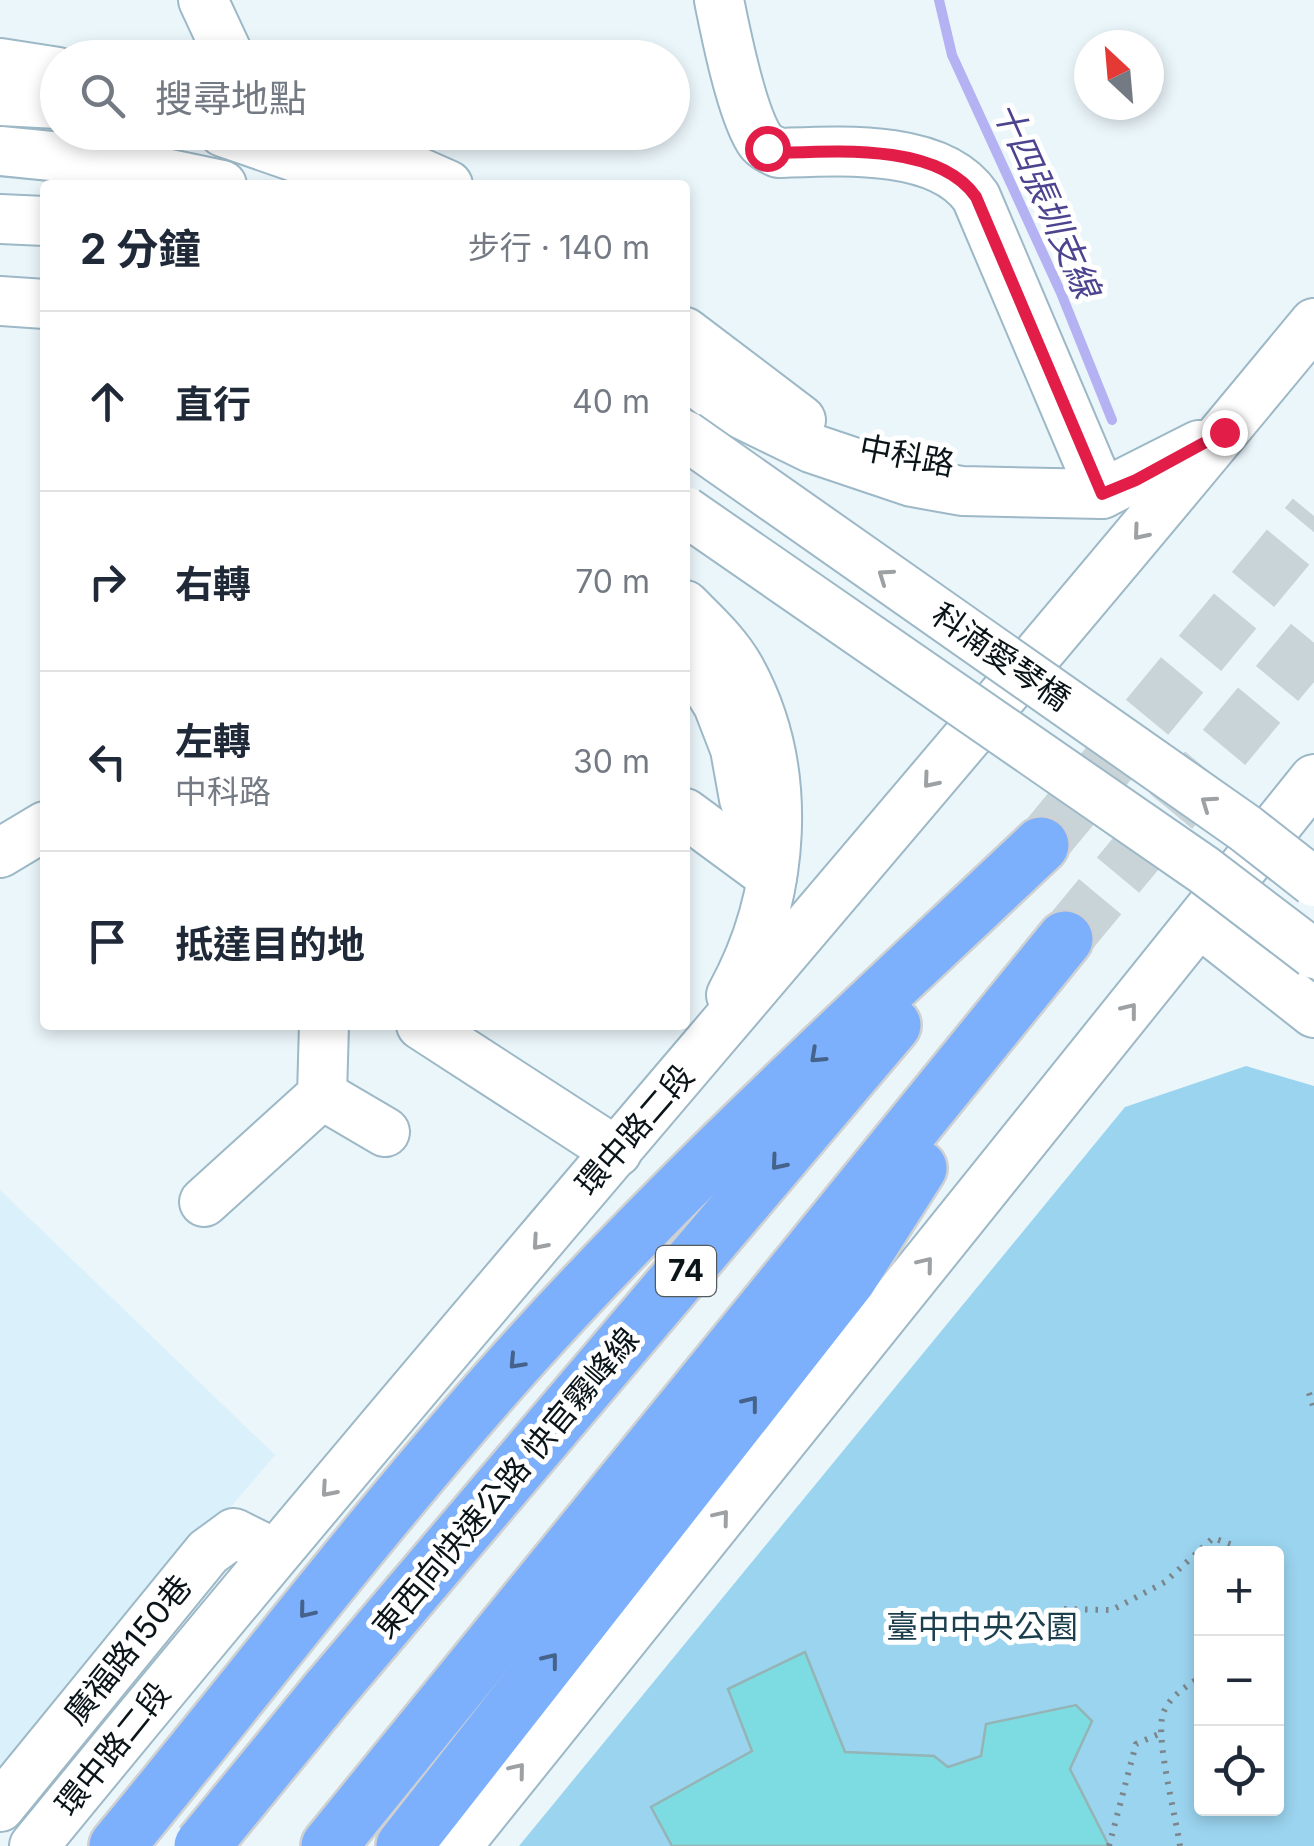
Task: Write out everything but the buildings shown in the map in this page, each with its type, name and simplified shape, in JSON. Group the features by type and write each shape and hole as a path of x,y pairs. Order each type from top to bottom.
{"highway":[{"name":"東西向快速公路 快官霧峰線","path":"117,1846 334,1576 498,1382 689,1177 1041,845 814,1122 327,1693 202,1846"},
{"name":"74","path":"329,1846 1065,939 849,1278 404,1846"}],"street":[{"path":"204,0 222,40"},
{"path":"718,0 748,109 759,139 767,148 778,153 867,150 919,162 966,182 976,197 1102,494"},
{"path":"0,63 40,69"},
{"path":"0,101 40,103"},
{"path":"275,150 362,180"},
{"path":"367,150 436,180"},
{"path":"0,151 112,162 198,180"},
{"path":"0,218 40,222"},
{"path":"0,270 40,273"},
{"path":"0,301 40,304"},
{"name":"環中路二段","path":"34,1846 274,1552 696,1060 1314,323"},
{"name":"中科路","path":"690,336 789,413 835,441 871,454 926,464 1032,474 1102,494"},
{"name":"中科路","path":"690,378 731,409 812,448 898,478 962,491 1102,494 1224,432"},
{"name":"科湳愛琴橋","path":"690,439 1245,828 1314,882"},
{"name":"科湳愛琴橋","path":"690,514 1204,870 1314,954"},
{"path":"690,610 722,642 740,670 767,742 776,782 779,828 772,877 748,964 696,1060"},
{"path":"690,660 724,720 735,749 744,799 772,877"},
{"path":"457,1846 1200,922 1309,795"},
{"path":"690,817 772,877"},
{"path":"0,853 40,829"},
{"path":"1200,922 1314,1012"},
{"path":"204,1202 322,1095 324,1030"},
{"path":"429,1030 617,1152"},
{"path":"322,1095 386,1132"},
{"name":"廣福路150巷","path":"0,1807 208,1552 234,1533 274,1552"}],"path":[{"path":"1308,1394 1314,1409"},
{"path":"1204,1546 1212,1538 1236,1546"},
{"path":"1064,1609 1112,1610 1166,1582 1194,1555"},
{"path":"1180,1846 1161,1732 1163,1712 1177,1693 1194,1681"},
{"path":"1109,1846 1136,1744 1161,1732"}],"shaded area":[{"path":"0,1190 275,1455 0,1778"}],"green space":[{"name":"臺中中央公園","path":"1246,1066 1314,1086 1314,1846 519,1846 1125,1107"}],"waterway":[{"name":"十四張圳支線","path":"939,0 952,55 1061,293 1112,420"}],"tunnel":[{"path":"1041,845 1314,516"},
{"path":"1065,939 1314,639"}],"route":[{"path":"767,148 778,153 867,150 919,162 966,182 976,197 1102,494 1224,432"}]}
